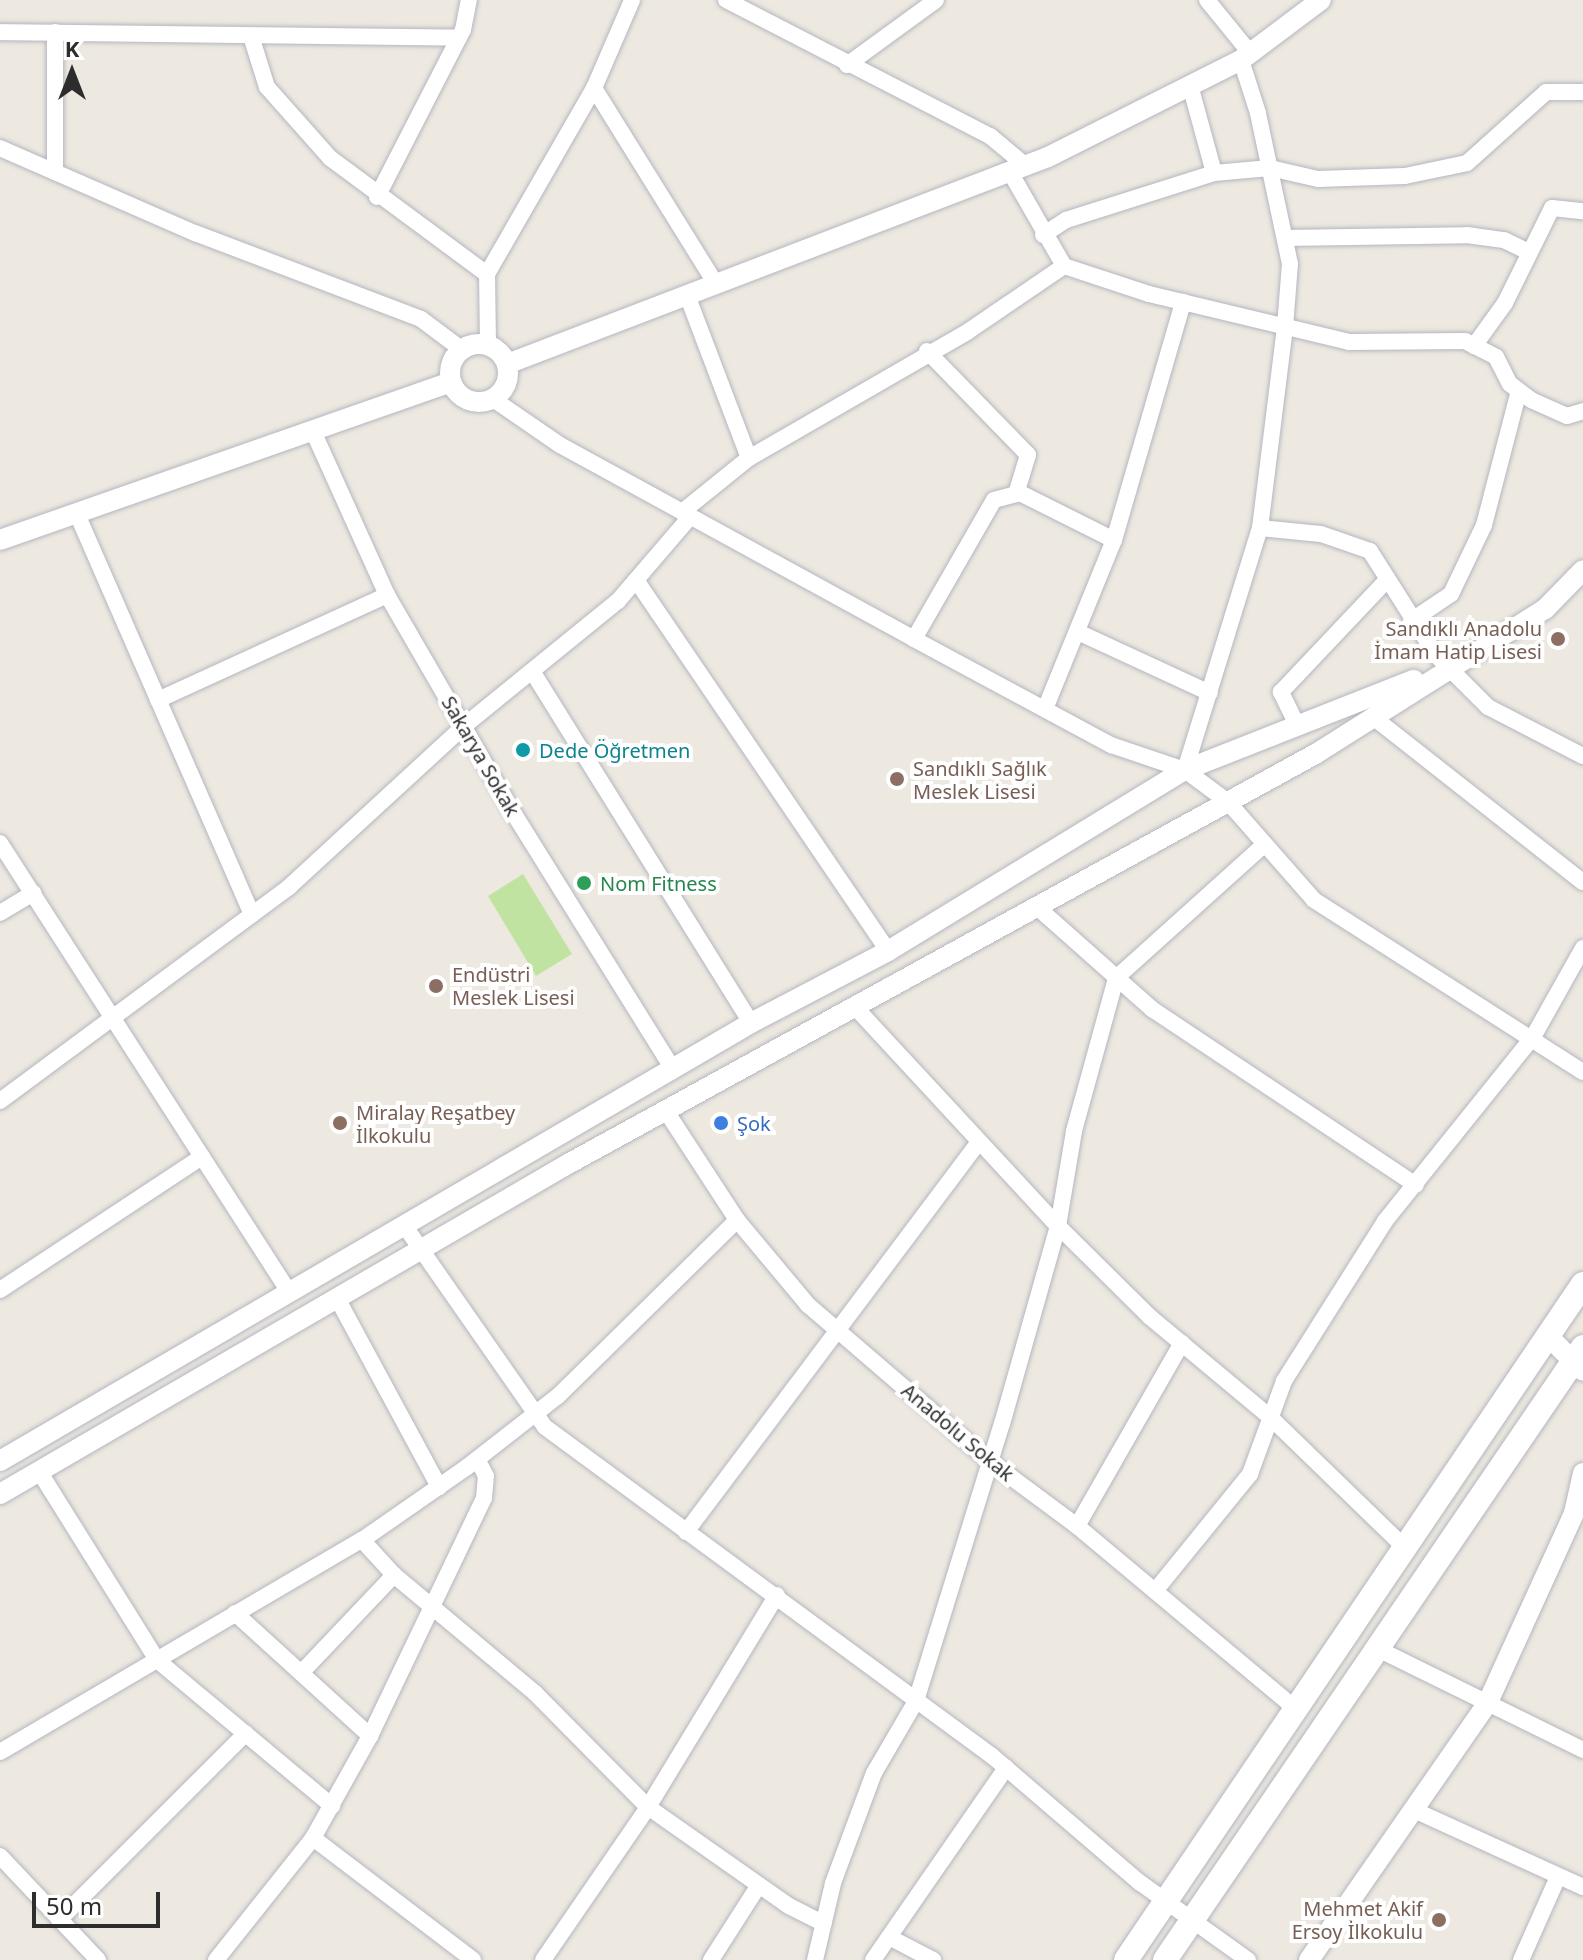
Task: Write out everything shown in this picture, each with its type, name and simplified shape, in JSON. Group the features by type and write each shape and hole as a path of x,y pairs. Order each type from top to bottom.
{"main road":[{"path":"1126,1960 1583,1284"},
{"path":"1165,1960 1581,1360"}],"street":[{"path":"377,197 459,38 469,0"},
{"path":"488,344 461,349 450,364 450,382 473,402 493,399 506,384 507,364 488,344 487,274 594,88 632,0"},
{"path":"726,0 990,136 1018,169 1043,235 1064,266 1183,302 1349,342 1429,339 1474,346 1496,357 1519,391 1567,416 1583,411"},
{"path":"847,65 936,0"},
{"path":"1185,770 1260,528 1290,264 1245,56 1207,0"},
{"path":"507,364 1018,169 1245,56 1321,0"},
{"path":"0,32 459,38"},
{"path":"55,32 55,172"},
{"path":"251,36 267,87 330,158 377,197 487,274"},
{"path":"1190,85 1214,173"},
{"path":"594,88 716,284"},
{"path":"1043,235 1066,220 1214,173 1270,168 1318,179 1405,176 1467,163 1546,92 1583,92"},
{"path":"0,148 195,233 421,319 461,349"},
{"path":"1474,346 1505,303 1552,208 1583,211"},
{"path":"1285,238 1467,235 1504,240 1529,252"},
{"path":"0,1101 289,887 464,726 618,601 686,514 749,458 927,351 967,332 1064,266"},
{"path":"687,295 749,458"},
{"path":"1045,709 1080,633 1114,540 1183,302"},
{"path":"927,351 1028,455 1016,494"},
{"path":"0,540 450,382"},
{"path":"1411,621 1451,594 1484,525 1519,391"},
{"path":"493,399 560,445 1111,745 1185,770 1228,802 1314,900 1533,1037 1583,1072"},
{"name":"Sakarya Sokak","path":"313,431 387,595 673,1069"},
{"path":"914,639 994,500 1016,494 1114,540"},
{"path":"77,514 252,914"},
{"path":"1260,528 1321,534 1370,551 1411,621 1436,655 1451,665 1488,707 1583,756"},
{"path":"0,1494 666,1111 1228,802 1373,717 1451,665 1545,609 1583,570"},
{"path":"636,580 888,951"},
{"path":"1297,725 1281,692 1386,581"},
{"path":"158,700 387,595"},
{"path":"1080,633 1210,693"},
{"path":"0,1461 751,1023 888,951 1185,770 1451,665"},
{"path":"532,671 751,1023"},
{"path":"1373,717 1583,882"},
{"path":"0,843 289,1292"},
{"path":"815,1960 833,1883 874,1773 916,1701 1058,1226 1074,1131 1116,978 1265,844"},
{"path":"0,913 33,893"},
{"path":"1037,907 1152,1009 1416,1185"},
{"path":"1155,1591 1250,1474 1284,1381 1385,1221 1533,1037 1583,948"},
{"path":"855,1007 1058,1226 1182,1343 1269,1416 1405,1548"},
{"name":"Anadolu Sokak","path":"666,1111 737,1220 808,1305 988,1460 1077,1526 1296,1709"},
{"path":"686,1532 979,1142"},
{"path":"0,1290 202,1157"},
{"path":"0,1752 362,1540 439,1487 532,1411 558,1396 737,1220"},
{"path":"404,1225 419,1251 545,1427 777,1595 1006,1768 1166,1902 1248,1960"},
{"path":"337,1298 439,1487"},
{"path":"1548,1336 1581,1360"},
{"path":"1077,1526 1182,1343"},
{"path":"216,1960 313,1838 370,1736 484,1498 486,1476 477,1459"},
{"path":"39,1471 157,1660 332,1806"},
{"path":"1309,1960 1488,1702 1574,1513 1583,1473"},
{"path":"362,1540 394,1575 430,1607 535,1693 648,1807 759,1885 824,1924"},
{"path":"302,1672 394,1575"},
{"path":"543,1960 648,1807 777,1595"},
{"path":"235,1613 370,1736"},
{"path":"1378,1649 1583,1750"},
{"path":"59,1920 246,1733"},
{"path":"873,1960 1006,1768"},
{"path":"1414,1810 1583,1887"},
{"path":"313,1838 473,1960"},
{"path":"0,1856 98,1960"},
{"path":"1521,1960 1558,1877"},
{"path":"711,1960 759,1885"},
{"path":"889,1937 933,1960"}],"green space":[{"path":"523,874 572,954 536,976 488,896"}],"place":[{"name":"Sandıklı Anadolu İmam Hatip Lisesi","path":"1558,639"},
{"name":"Dede Öğretmen","path":"523,750"},
{"name":"Sandıklı Sağlık Meslek Lisesi","path":"897,779"},
{"name":"Nom Fitness","path":"584,883"},
{"name":"Endüstri Meslek Lisesi","path":"436,986"},
{"name":"Miralay Reşatbey İlkokulu","path":"340,1123"},
{"name":"Şok","path":"721,1123"},
{"name":"Mehmet Akif Ersoy İlkokulu","path":"1439,1920"}]}
